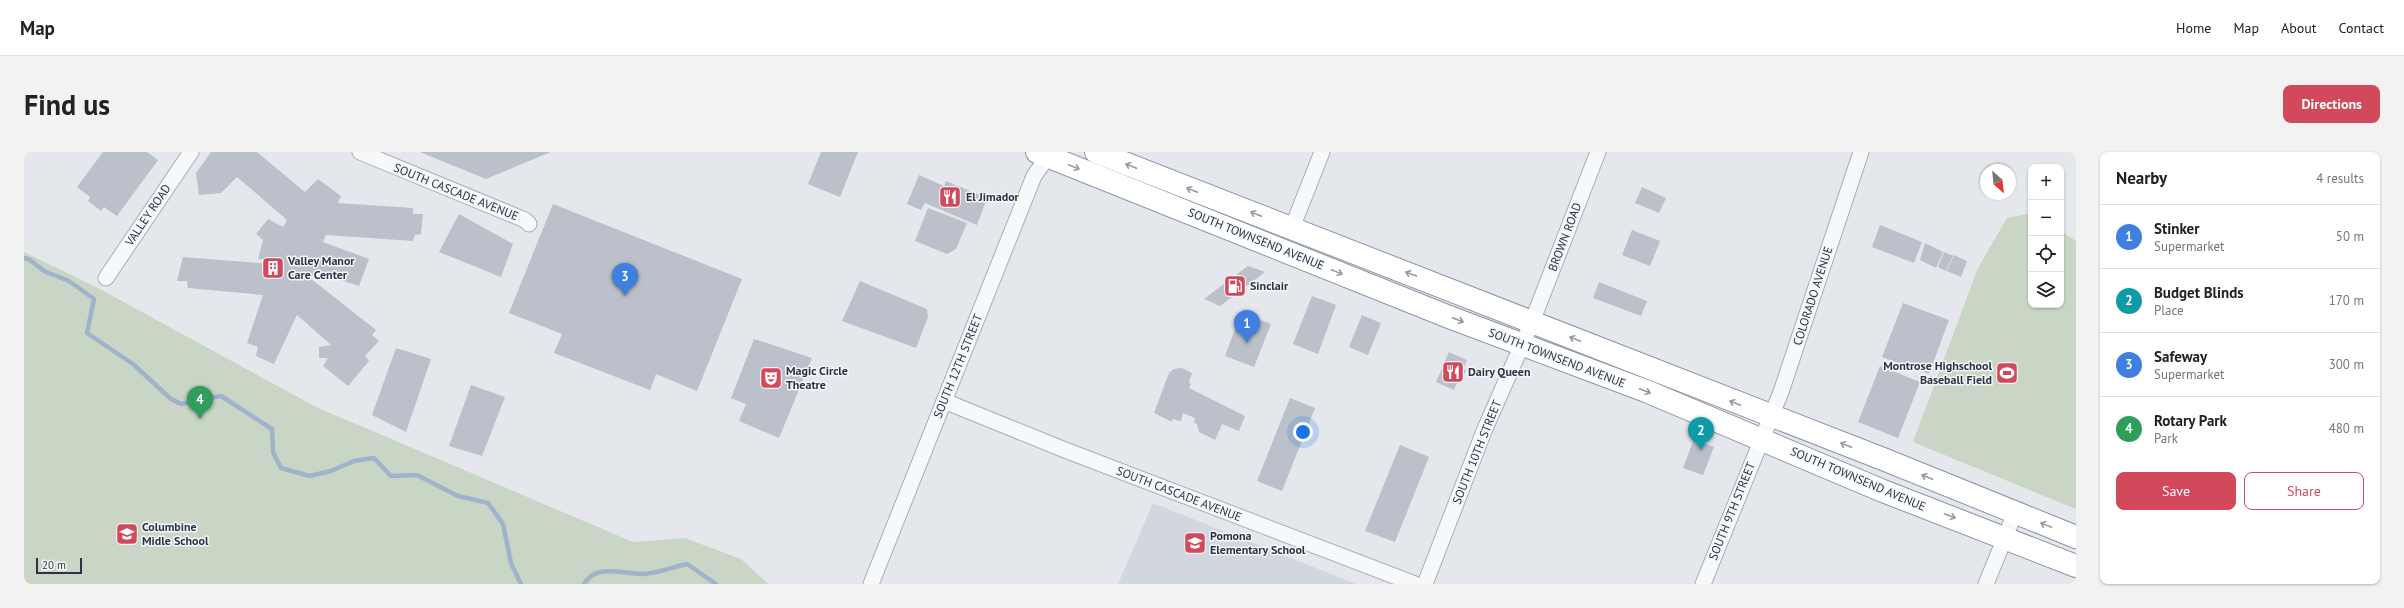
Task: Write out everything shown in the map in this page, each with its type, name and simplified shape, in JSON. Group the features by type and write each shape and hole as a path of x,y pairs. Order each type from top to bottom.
{"highway":[{"name":"SOUTH TOWNSEND AVENUE","path":"1096,152 1772,417 1883,459 2076,537"},
{"name":"SOUTH TOWNSEND AVENUE","path":"1046,154 1522,345 1646,391 1883,491 2076,566"}],"street":[{"name":"VALLEY ROAD","path":"106,278 191,152"},
{"name":"SOUTH CASCADE AVENUE","path":"360,152 525,220 529,224"},
{"path":"1292,228 1322,152"},
{"name":"BROWN ROAD","path":"1532,322 1598,152"},
{"name":"COLORADO AVENUE","path":"1762,439 1772,417 1861,152"},
{"name":"SOUTH 12TH STREET","path":"871,584 1034,176 1046,154"},
{"name":"SOUTH 10TH STREET","path":"1425,584 1484,431 1532,322"},
{"name":"SOUTH CASCADE AVENUE","path":"944,401 1066,450 1415,584"},
{"name":"SOUTH 9TH STREET","path":"1703,584 1762,439"},
{"path":"1986,584 2015,513"}],"shaded area":[{"name":"Pomona Elementary School","path":"1153,503 1356,584 1118,584"}],"green space":[{"name":"Montrose Highschool Baseball Field","path":"2028,214 2028,308 2064,308 2064,233 2076,241 2076,509 1913,442 1978,268 2007,218"},
{"path":"24,252 98,288 316,407 633,542 685,538 741,559 768,584 24,584"}],"building":[{"path":"103,152 147,152 158,160 117,216 104,207 101,211 88,201 90,197 77,187"},
{"name":"Valley Manor Care Center","path":"211,152 257,152 305,192 318,179 341,196 338,203 413,208 413,214 423,214 421,234 415,235 413,241 326,235 323,242 369,259 359,286 316,272 310,278 376,330 372,335 379,341 365,356 369,361 348,386 323,366 328,358 319,358 319,347 331,345 297,315 274,364 256,356 258,347 247,343 263,295 188,288 187,281 177,281 183,257 272,264 271,260 258,259 263,240 256,234 268,219 283,227 287,220 237,177 221,193 199,195 196,173"},
{"path":"420,152 551,152 486,179"},
{"path":"821,152 858,152 840,197 808,184"},
{"path":"919,175 944,186 946,181 982,196 981,199 986,201 977,225 925,203 921,210 907,204"},
{"path":"1642,187 1666,198 1659,213 1635,203"},
{"path":"553,204 742,279 697,391 656,374 650,390 554,353 562,334 509,313"},
{"path":"928,208 967,223 956,249 947,254 915,241"},
{"path":"459,214 513,244 501,277 439,252"},
{"path":"1880,225 1922,242 1914,263 1872,247"},
{"path":"1632,230 1660,241 1650,266 1622,255"},
{"path":"1925,243 1943,252 1936,268 1920,260"},
{"path":"1944,252 1953,256 1946,271 1938,267"},
{"path":"1954,255 1967,261 1961,277 1947,271"},
{"name":"Sinclair","path":"1248,266 1265,272 1220,306 1204,299"},
{"path":"860,281 927,309 928,317 916,348 842,321"},
{"path":"1599,282 1647,301 1641,316 1593,298"},
{"path":"1312,296 1336,305 1318,354 1293,344"},
{"path":"1903,303 1949,320 1929,374 1882,357"},
{"path":"1362,315 1381,323 1368,355 1349,347"},
{"path":"1253,317 1271,324 1254,367 1225,356 1235,329"},
{"name":"Magic Circle Theatre","path":"754,339 812,358 779,438 739,421 746,404 731,398"},
{"path":"396,348 431,359 406,432 372,415"},
{"name":"Dairy Queen","path":"1449,352 1467,360 1463,369 1466,370 1464,375 1461,374 1454,390 1436,382"},
{"path":"1880,366 1920,382 1898,438 1858,422"},
{"path":"1182,368 1192,373 1189,388 1245,416 1239,431 1222,424 1215,440 1199,432 1197,424 1194,423 1195,418 1183,413 1181,421 1172,419 1172,422 1154,413 1169,373 1174,369"},
{"path":"471,385 505,397 482,456 449,446"},
{"path":"1290,398 1315,408 1282,491 1257,481"},
{"path":"1694,439 1714,447 1703,475 1683,468"},
{"path":"1400,445 1429,457 1395,542 1365,531"}],"waterway":[{"path":"24,258 30,260 44,271 69,281 94,299 87,333 133,364 171,399 181,404 221,396 272,429 273,452 281,468 310,476 331,471 354,461 374,458 391,476 417,475 458,496 488,503 503,524 511,563 521,584"},
{"path":"584,584 596,573 604,571 644,574 687,564 716,584"}],"place":[{"name":"El Jimador","path":"950,197"},
{"name":"Valley Manor Care Center","path":"273,268"},
{"name":"Sinclair","path":"1235,286"},
{"name":"Safeway","path":"625,296"},
{"name":"Stinker","path":"1247,343"},
{"name":"Dairy Queen","path":"1453,372"},
{"name":"Montrose Highschool Baseball Field","path":"2007,373"},
{"name":"Magic Circle Theatre","path":"771,378"},
{"name":"Rotary Park","path":"200,419"},
{"name":"Budget Blinds","path":"1701,450"},
{"name":"Columbine Midle School","path":"127,534"},
{"name":"Pomona Elementary School","path":"1195,543"}]}
